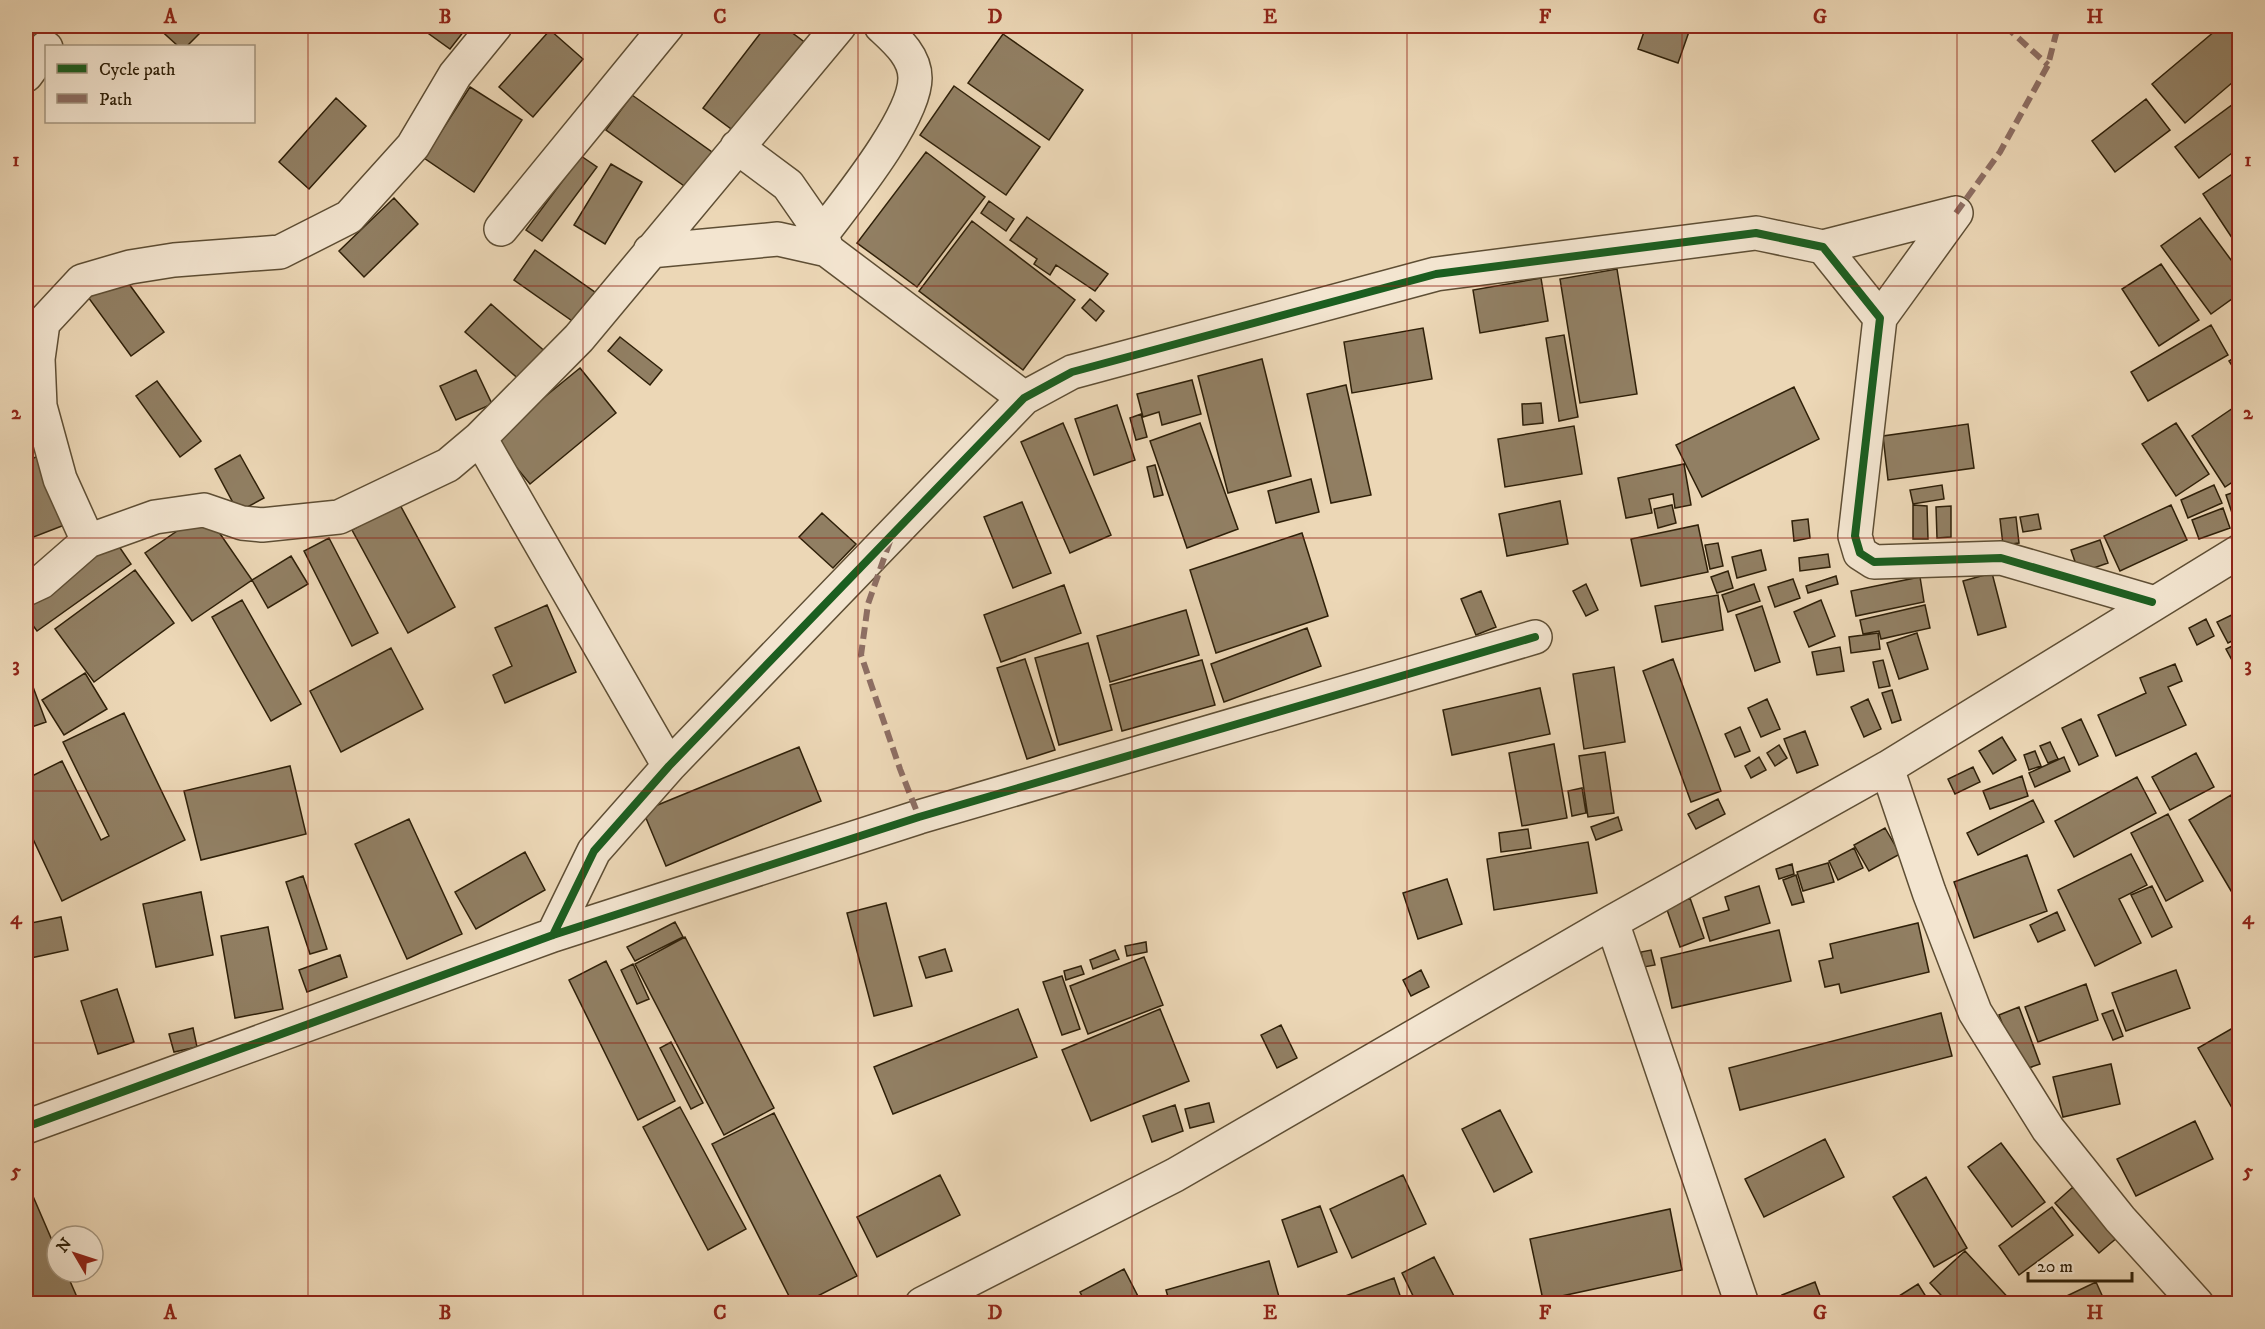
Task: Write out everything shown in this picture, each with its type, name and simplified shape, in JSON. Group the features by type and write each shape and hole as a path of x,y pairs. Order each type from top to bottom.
{"street":[{"path":"49,45 63,26"},
{"path":"88,542 60,479 40,406 38,359 43,323 82,281 130,267 174,260 280,252 349,217 413,146 455,75 495,26"},
{"path":"501,229 667,26"},
{"path":"26,589 41,582 88,542 155,518 204,510 242,523 262,525 339,517 447,465 480,438 579,338 839,26"},
{"path":"824,242 909,106 915,77 905,48 882,26"},
{"path":"26,75 45,50"},
{"path":"737,147 788,184 824,242 1024,398"},
{"path":"553,935 594,851 669,766 1024,398 1072,372 1436,274 1756,233 1823,247 1956,213 1880,318 1855,536 1860,553 1874,562 2001,558 2152,602"},
{"path":"650,251 778,239 824,242"},
{"path":"1823,247 1880,318"},
{"path":"480,438 669,766"},
{"path":"922,1304 1175,1175 1612,922 1887,768 2152,602 2240,551"},
{"path":"26,1127 553,935 919,817 1534,637"},
{"path":"1887,768 1929,892 1976,1012 2049,1130 2120,1219 2197,1304"},
{"path":"1612,922 1742,1304"}],"building":[{"path":"156,26 207,26 188,45 177,45"},
{"path":"418,26 468,26 450,49"},
{"path":"766,26 783,26 811,47 742,137 703,108"},
{"path":"1646,26 1691,26 1678,63 1638,49"},
{"path":"2221,26 2240,26 2240,76 2185,123 2152,84"},
{"path":"550,30 583,59 533,117 499,87"},
{"path":"1003,34 1083,90 1049,140 968,83"},
{"path":"954,86 1040,147 1006,195 920,135"},
{"path":"470,87 522,120 474,192 424,158"},
{"path":"632,95 719,157 694,193 606,130"},
{"path":"336,98 366,126 309,189 279,162"},
{"path":"2146,99 2170,130 2115,172 2092,141"},
{"path":"2240,99 2240,147 2199,178 2175,147"},
{"path":"926,152 985,197 917,287 857,243"},
{"path":"581,156 597,167 542,241 526,230"},
{"path":"611,164 642,182 605,244 574,225"},
{"path":"2234,173 2240,181 2240,250 2203,194"},
{"path":"394,198 418,224 364,277 339,251"},
{"path":"989,201 1014,219 1006,231 981,213"},
{"path":"1027,217 1108,274 1095,291 1056,265 1050,275 1034,264 1037,259 1010,240"},
{"path":"2200,218 2240,272 2240,293 2211,314 2161,246"},
{"path":"972,221 1075,300 1023,370 919,291"},
{"path":"535,250 599,295 578,325 514,280"},
{"path":"2161,264 2199,320 2159,346 2122,289"},
{"path":"1617,269 1637,394 1580,403 1560,279"},
{"path":"121,273 164,332 131,356 88,297"},
{"path":"1541,278 1548,321 1480,333 1473,290"},
{"path":"1090,299 1104,311 1096,321 1082,308"},
{"path":"491,304 548,354 522,382 465,332"},
{"path":"2211,325 2228,355 2148,401 2131,372"},
{"path":"1423,328 1432,379 1352,393 1344,342"},
{"path":"1564,335 1578,417 1559,421 1546,338"},
{"path":"620,337 662,370 650,385 608,351"},
{"path":"2240,354 2240,378 2229,361"},
{"path":"1262,359 1291,476 1228,493 1198,376"},
{"path":"580,368 616,413 530,484 493,439"},
{"path":"476,370 492,404 456,420 440,386"},
{"path":"1192,380 1201,414 1162,425 1159,412 1143,417 1137,394"},
{"path":"157,381 201,441 180,457 136,396"},
{"path":"1346,385 1371,495 1331,503 1307,394"},
{"path":"1794,387 1819,439 1702,497 1676,445"},
{"path":"1541,403 1543,423 1523,425 1522,404"},
{"path":"1117,405 1135,460 1094,475 1075,419"},
{"path":"2236,406 2240,412 2240,477 2225,487 2192,436"},
{"path":"1141,414 1147,437 1136,440 1130,418"},
{"path":"1063,423 1111,535 1070,553 1021,442"},
{"path":"1200,423 1238,529 1187,548 1150,441"},
{"path":"2176,423 2209,474 2176,496 2142,444"},
{"path":"1968,424 1974,468 1888,480 1883,436"},
{"path":"1574,426 1582,474 1505,487 1498,439"},
{"path":"41,455 67,524 26,540 26,461"},
{"path":"240,455 264,498 238,512 215,469"},
{"path":"1684,464 1691,505 1675,508 1673,494 1649,499 1652,513 1626,518 1618,478"},
{"path":"1155,465 1163,495 1154,497 1147,467"},
{"path":"1311,479 1319,512 1276,523 1268,491"},
{"path":"1942,485 1944,499 1913,504 1910,490"},
{"path":"2214,485 2222,503 2188,518 2181,500"},
{"path":"2240,490 2240,524 2236,525 2226,495"},
{"path":"1560,501 1568,544 1507,556 1499,514"},
{"path":"1022,502 1051,573 1013,588 984,517"},
{"path":"399,503 455,607 408,633 352,530"},
{"path":"1672,505 1676,523 1658,528 1654,509"},
{"path":"1913,505 1927,506 1928,539 1913,539"},
{"path":"2171,505 2187,540 2120,571 2104,536"},
{"path":"1951,506 1951,537 1937,538 1936,507"},
{"path":"2223,508 2230,528 2199,539 2192,520"},
{"path":"205,512 252,580 192,621 145,553"},
{"path":"822,513 856,544 833,568 799,537"},
{"path":"2038,514 2041,529 2023,532 2020,517"},
{"path":"2016,517 2019,543 2003,545 2000,519"},
{"path":"1808,519 1810,538 1794,541 1792,521"},
{"path":"1698,525 1708,572 1641,586 1631,539"},
{"path":"1302,533 1328,616 1216,653 1190,570"},
{"path":"329,538 378,633 352,646 304,551"},
{"path":"2100,540 2108,563 2079,573 2071,550"},
{"path":"116,542 131,564 37,631 26,616 26,607"},
{"path":"1718,543 1723,566 1710,569 1705,545"},
{"path":"1761,550 1766,570 1737,578 1732,557"},
{"path":"1828,554 1830,567 1800,571 1799,558"},
{"path":"291,556 308,584 268,608 252,580"},
{"path":"135,570 174,623 94,682 55,629"},
{"path":"1728,571 1733,588 1717,593 1711,577"},
{"path":"1992,573 2006,627 1978,635 1963,581"},
{"path":"1836,576 1838,584 1808,593 1806,586"},
{"path":"1920,577 1924,602 1856,616 1851,591"},
{"path":"1793,579 1800,598 1775,607 1768,587"},
{"path":"1586,584 1598,610 1586,616 1573,591"},
{"path":"1754,584 1760,601 1728,612 1722,595"},
{"path":"1064,585 1081,633 1001,662 984,615"},
{"path":"1481,591 1496,627 1476,635 1461,599"},
{"path":"1718,595 1723,630 1662,642 1655,606"},
{"path":"242,600 301,704 271,721 212,617"},
{"path":"1821,600 1835,636 1809,647 1794,612"},
{"path":"547,605 576,672 505,703 493,675 512,666 495,628"},
{"path":"1925,605 1930,628 1881,639 1879,631 1863,634 1860,620"},
{"path":"1762,606 1780,662 1755,671 1736,615"},
{"path":"1186,610 1199,655 1110,682 1097,636"},
{"path":"2240,611 2240,637 2228,643 2217,622"},
{"path":"2206,619 2214,636 2197,645 2189,628"},
{"path":"1307,628 1321,666 1224,702 1211,664"},
{"path":"1878,633 1880,649 1851,653 1849,637"},
{"path":"1917,633 1928,669 1899,679 1887,643"},
{"path":"2240,642 2240,675 2226,649"},
{"path":"1088,643 1112,730 1059,745 1035,658"},
{"path":"1840,647 1844,671 1817,675 1812,652"},
{"path":"391,648 423,709 341,752 310,691"},
{"path":"1025,659 1055,750 1027,759 997,668"},
{"path":"1673,659 1721,791 1691,802 1643,671"},
{"path":"1202,660 1215,705 1122,731 1110,685"},
{"path":"1883,660 1890,686 1879,688 1873,662"},
{"path":"2175,664 2182,681 2168,687 2186,725 2116,756 2098,715 2146,693 2140,678"},
{"path":"1614,667 1625,742 1584,749 1573,674"},
{"path":"26,668 46,722 26,729"},
{"path":"85,673 107,709 64,735 42,700"},
{"path":"1540,688 1550,734 1452,755 1443,710"},
{"path":"1892,690 1901,720 1892,723 1882,693"},
{"path":"1767,699 1780,729 1761,737 1748,708"},
{"path":"1868,699 1881,729 1864,737 1851,707"},
{"path":"124,713 185,840 62,901 26,824 26,779 62,761 101,840 109,836 63,742"},
{"path":"2081,719 2098,756 2079,765 2062,728"},
{"path":"1740,727 1750,751 1735,757 1725,734"},
{"path":"1805,731 1818,765 1797,773 1784,739"},
{"path":"2002,737 2016,760 1993,774 1979,751"},
{"path":"2050,742 2058,759 2048,763 2040,746"},
{"path":"1554,744 1567,818 1522,826 1509,753"},
{"path":"1779,745 1787,758 1775,766 1767,753"},
{"path":"799,747 821,801 666,866 643,811"},
{"path":"2035,751 2041,766 2029,770 2024,755"},
{"path":"1605,752 1614,813 1588,817 1579,756"},
{"path":"2196,753 2214,787 2170,810 2152,777"},
{"path":"1759,757 1766,770 1751,778 1745,766"},
{"path":"2064,757 2070,771 2035,787 2029,773"},
{"path":"290,766 306,834 201,860 184,791"},
{"path":"1973,767 1980,782 1955,794 1948,779"},
{"path":"2022,776 2028,796 1990,809 1983,791"},
{"path":"2137,777 2156,813 2074,857 2055,821"},
{"path":"1582,788 1586,813 1572,816 1568,791"},
{"path":"2231,795 2240,810 2240,906 2189,820"},
{"path":"1718,799 1725,814 1696,829 1688,814"},
{"path":"2033,800 2044,822 1978,855 1967,833"},
{"path":"2168,814 2203,881 2166,901 2131,833"},
{"path":"1618,817 1622,830 1596,840 1591,827"},
{"path":"409,819 462,934 407,959 355,844"},
{"path":"1885,828 1900,854 1869,871 1854,845"},
{"path":"1528,829 1531,848 1501,852 1499,833"},
{"path":"1588,842 1597,893 1494,910 1487,859"},
{"path":"1854,848 1863,868 1838,880 1829,861"},
{"path":"525,852 545,890 476,929 455,892"},
{"path":"2131,854 2147,885 2119,899 2141,943 2095,966 2058,890"},
{"path":"2027,855 2047,911 1974,938 1954,882"},
{"path":"1828,863 1834,882 1803,891 1797,872"},
{"path":"1792,864 1794,874 1779,879 1776,869"},
{"path":"1796,875 1804,902 1792,905 1783,880"},
{"path":"303,876 327,949 310,954 286,882"},
{"path":"1447,879 1462,924 1418,939 1403,893"},
{"path":"1759,886 1770,923 1710,941 1703,918 1729,910 1725,897"},
{"path":"2152,886 2172,927 2152,937 2131,895"},
{"path":"201,892 213,955 156,967 143,904"},
{"path":"1690,898 1704,938 1680,947 1666,907"},
{"path":"886,903 912,1006 874,1016 847,913"},
{"path":"2057,912 2065,930 2038,942 2030,925"},
{"path":"61,917 68,950 26,959 26,924"},
{"path":"675,922 683,937 635,961 627,947"},
{"path":"1918,923 1929,972 1841,993 1839,984 1825,987 1819,961 1833,958 1830,944"},
{"path":"268,927 283,1009 235,1018 221,936"},
{"path":"1779,930 1791,981 1672,1008 1661,958"},
{"path":"685,937 774,1108 724,1135 635,964"},
{"path":"1146,942 1147,952 1127,956 1125,946"},
{"path":"945,949 952,971 926,978 919,957"},
{"path":"1115,950 1119,959 1093,969 1090,960"},
{"path":"1651,950 1655,965 1644,967 1641,952"},
{"path":"340,955 347,977 307,992 299,970"},
{"path":"1144,957 1163,1005 1088,1034 1070,986"},
{"path":"606,961 675,1101 638,1120 569,980"},
{"path":"633,964 649,999 637,1004 621,970"},
{"path":"1081,966 1084,974 1066,980 1064,971"},
{"path":"1421,970 1429,987 1411,996 1403,980"},
{"path":"2176,970 2190,1008 2126,1031 2112,993"},
{"path":"1062,976 1080,1029 1062,1035 1043,982"},
{"path":"2086,984 2098,1020 2038,1042 2025,1007"},
{"path":"117,989 134,1042 98,1054 81,1001"},
{"path":"2019,1007 2040,1064 2020,1071 1999,1015"},
{"path":"1018,1009 1037,1057 893,1114 874,1067"},
{"path":"1160,1009 1189,1081 1091,1121 1062,1050"},
{"path":"2113,1010 2123,1036 2113,1040 2102,1014"},
{"path":"1941,1013 1952,1056 1740,1110 1729,1068"},
{"path":"1281,1025 1297,1058 1277,1068 1261,1035"},
{"path":"2238,1025 2240,1028 2240,1122 2198,1048"},
{"path":"193,1028 197,1047 174,1052 169,1034"},
{"path":"671,1042 703,1103 691,1109 660,1048"},
{"path":"2111,1064 2120,1104 2063,1117 2053,1077"},
{"path":"1209,1103 1214,1122 1190,1128 1185,1109"},
{"path":"1175,1105 1183,1131 1152,1142 1143,1116"},
{"path":"680,1107 746,1229 708,1250 643,1127"},
{"path":"1500,1110 1532,1172 1494,1192 1462,1129"},
{"path":"774,1113 857,1276 802,1304 793,1304 712,1144"},
{"path":"2195,1121 2213,1159 2136,1196 2117,1159"},
{"path":"1825,1139 1844,1177 1764,1217 1745,1179"},
{"path":"2001,1143 2045,1202 2012,1227 1968,1167"},
{"path":"940,1175 960,1215 877,1257 857,1217"},
{"path":"1403,1175 1426,1224 1352,1258 1330,1209"},
{"path":"1926,1177 1967,1248 1934,1267 1893,1197"},
{"path":"26,1180 45,1224 45,1284 71,1284 80,1304 32,1304 26,1288"},
{"path":"2073,1187 2118,1237 2099,1253 2055,1203"},
{"path":"1320,1206 1337,1252 1298,1267 1282,1220"},
{"path":"2052,1207 2073,1235 2019,1275 1999,1246"},
{"path":"1670,1209 1682,1270 1543,1300 1530,1239"},
{"path":"1965,1251 2014,1304 1949,1304 1930,1283"},
{"path":"1434,1257 1458,1304 1417,1304 1402,1273"},
{"path":"1269,1261 1281,1304 1170,1304 1166,1290"},
{"path":"1124,1269 1142,1304 1086,1304 1080,1292"},
{"path":"1394,1278 1403,1304 1342,1304 1340,1298"},
{"path":"1815,1282 1823,1304 1786,1304 1782,1295"},
{"path":"2096,1282 2106,1304 2050,1304"},
{"path":"1918,1284 1930,1303 1904,1304 1899,1296"}],"marked path":[{"path":"2005,26 2048,65"},
{"path":"1956,213 2000,152 2048,65 2058,26"},
{"path":"890,541 868,604 861,655 919,817"}],"cycle path":[{"path":"553,935 594,851 669,766 1024,398 1072,372 1436,274 1756,233 1823,247 1880,318 1855,536 1860,553 1874,562 2001,558 2152,602"},
{"path":"26,1127 553,935 919,817 1535,637"}]}
